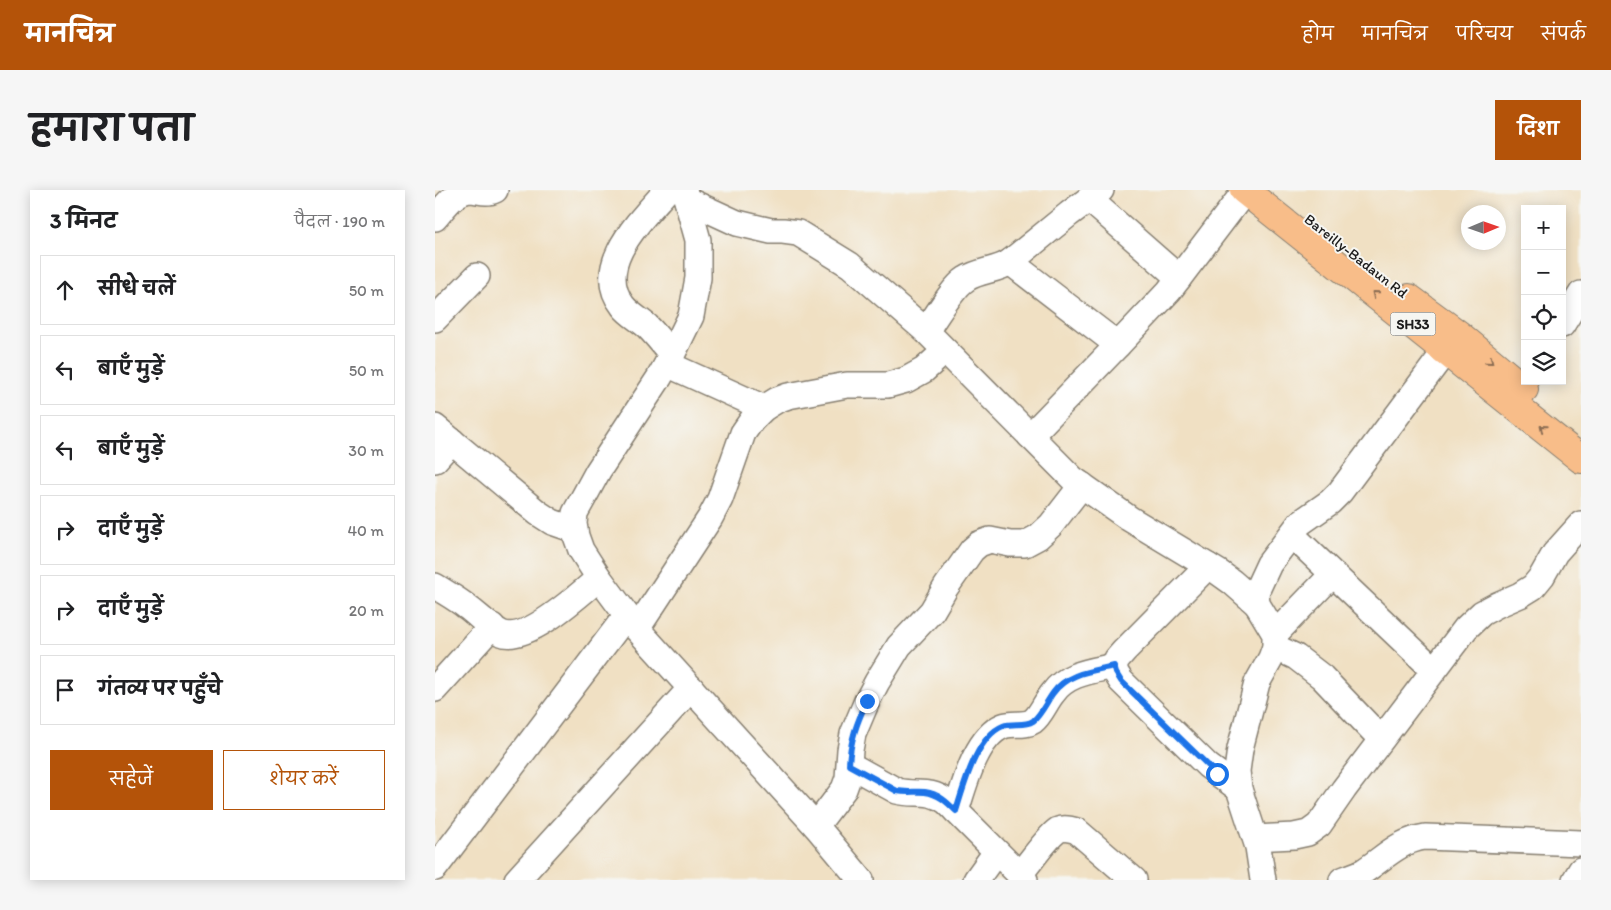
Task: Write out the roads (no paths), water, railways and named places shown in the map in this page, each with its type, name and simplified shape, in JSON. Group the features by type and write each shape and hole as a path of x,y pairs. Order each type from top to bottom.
{"main road":[{"name":"SH33","path":"1245,190 1452,342 1581,458"},
{"name":"Bareilly-Badaun Rd","path":"1273,190 1413,302 1452,342 1521,383"},
{"name":"Bareilly-Badaun Rd","path":"1524,385 1581,434"}],"street":[{"path":"435,218 454,196 463,191 491,192 495,190"},
{"path":"1030,436 1155,307 1245,190"},
{"path":"680,193 737,223 771,231 798,233 850,265 926,331 1073,479 1130,519 1232,582 1257,604"},
{"path":"680,193 698,240 698,278 691,316 669,359 598,471 575,513 575,530 581,550 632,622 817,826 861,880"},
{"path":"680,193 627,238 619,252 614,267 613,281 616,295 624,308 653,332 669,359 764,408"},
{"path":"926,331 957,288 966,279 1003,267 1095,194 1179,278"},
{"path":"1010,262 1118,345"},
{"path":"435,319 477,276"},
{"path":"1566,319 1581,294"},
{"path":"1381,739 1322,678 1275,641 1257,604 1256,592 1269,564 1300,523 1330,502 1340,492 1452,342"},
{"path":"435,868 632,622 710,518 720,499 743,433 752,420 764,408 788,396 847,385 888,385 906,380 924,370 945,351"},
{"path":"435,460 443,434 538,513 552,522 575,530"},
{"path":"817,826 844,789 848,778 853,734 877,682 899,646 932,611 972,550 979,544 990,540 1010,544 1025,544 1038,537 1051,525 1082,485"},
{"path":"1255,838 1295,836 1308,833 1319,825 1433,669 1466,628 1482,613 1533,587 1542,576 1555,553 1581,524"},
{"path":"1291,535 1433,669"},
{"path":"1208,566 1117,658 1114,666 1121,681 1144,704 1213,770 1239,789"},
{"path":"1263,880 1258,847 1239,789 1237,771 1240,749 1257,683 1271,658 1275,641 1333,574"},
{"path":"435,586 465,605 503,634 514,634 527,631 542,623 599,578"},
{"path":"435,689 492,626"},
{"path":"956,811 971,764 979,750 993,733 1002,726 1013,724 1025,725 1034,720 1054,690 1075,675 1114,666"},
{"path":"517,880 691,688"},
{"path":"849,765 897,791 905,793 926,792 938,796 956,811 1022,878 1050,838 1059,830 1069,828 1077,831 1134,880"},
{"path":"1342,880 1362,872 1400,845 1425,837 1579,837"},
{"path":"976,880 996,852"},
{"path":"1575,880 1581,870"},
{"path":"435,872 446,880"}]}
